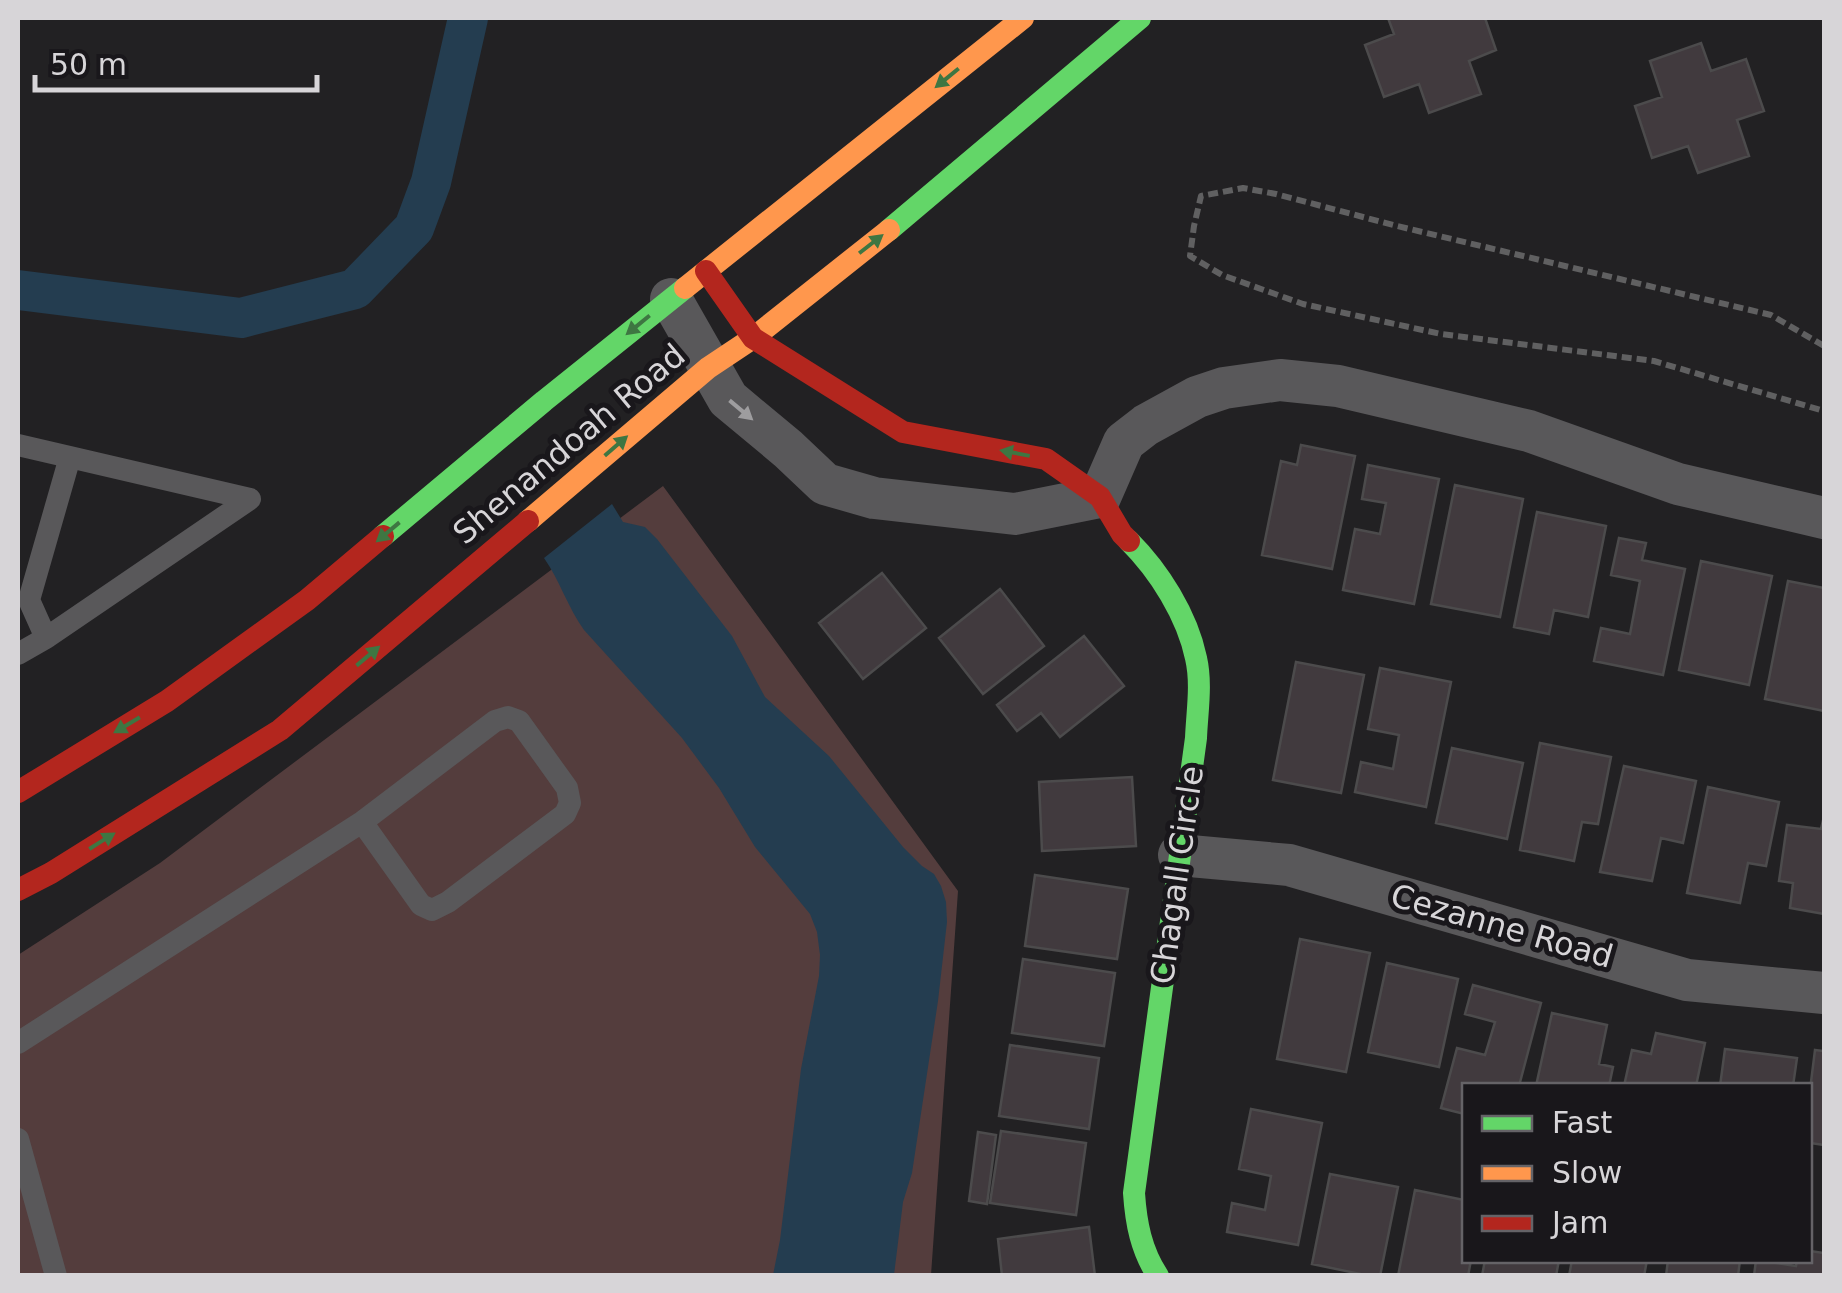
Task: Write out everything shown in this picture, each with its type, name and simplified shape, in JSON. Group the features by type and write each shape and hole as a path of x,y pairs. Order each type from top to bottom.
{"street":[{"name":"Shenandoah Road","path":"18,792 167,701 307,600 529,413 1023,18"},
{"name":"Shenandoah Road","path":"18,890 51,874 280,730 708,368 753,338 906,217 1140,18"},
{"name":"Chagall Circle","path":"706,271 753,338 902,432 1046,460 1100,497 1122,534 1161,578 1176,604 1196,658 1196,738 1134,1193 1142,1245 1158,1276"},
{"path":"670,300 728,400 824,484 874,498 1016,514 1100,497 1124,442 1146,424 1196,397 1224,388 1280,380 1338,386 1528,431 1678,484 1824,518"},
{"name":"Cezanne Road","path":"1180,855 1289,865 1686,980 1824,993"}],"lane":[{"path":"18,445 250,499 18,654"},
{"path":"46,638 29,600 70,457"},
{"path":"18,1044 362,822 495,721 519,721 567,788 570,802 565,814 432,910 420,905 362,822"},
{"path":"18,1139 56,1276"}],"path":[{"path":"1824,346 1771,314 1276,194 1243,188 1201,196 1194,226 1190,256 1222,275 1304,304 1441,334 1654,361 1824,411"}],"shaded area":[{"path":"663,486 958,891 931,1275 18,1276 18,955 160,863"}],"water":[{"path":"612,504 623,522 645,527 657,539 732,636 765,697 829,756 903,847 934,874 941,886 947,922 938,1001 894,1275 773,1275 801,1069 819,976 817,932 810,914 755,847 682,738 584,630 544,558"}],"building":[{"path":"1388,18 1485,18 1496,50 1469,61 1481,94 1429,113 1419,84 1384,97 1365,45 1394,34"},
{"path":"1701,43 1711,71 1746,59 1764,111 1737,120 1749,156 1698,173 1688,146 1652,158 1635,106 1662,97 1650,61"},
{"path":"1301,445 1355,456 1332,569 1262,555 1281,461 1297,465"},
{"path":"1368,465 1439,479 1414,604 1343,590 1355,529 1380,534 1386,503 1362,499"},
{"path":"1455,485 1523,499 1500,617 1431,604"},
{"path":"1537,512 1606,526 1588,617 1554,610 1549,634 1514,627"},
{"path":"1619,538 1646,543 1642,560 1685,569 1663,675 1594,661 1601,628 1630,634 1640,581 1611,575"},
{"path":"1701,561 1772,576 1749,685 1679,670"},
{"path":"882,573 926,628 863,679 819,623"},
{"path":"1788,581 1824,588 1824,711 1765,699"},
{"path":"1000,589 1044,646 983,694 939,638"},
{"path":"1084,636 1124,686 1060,737 1041,713 1017,731 997,705"},
{"path":"1296,662 1364,675 1341,793 1273,780"},
{"path":"1380,668 1451,682 1426,807 1355,792 1361,762 1393,769 1399,735 1368,729"},
{"path":"1540,743 1611,757 1598,824 1582,822 1574,861 1520,850"},
{"path":"1452,748 1523,763 1507,839 1436,823"},
{"path":"1624,766 1696,781 1683,843 1661,838 1652,881 1600,872"},
{"path":"1132,777 1136,846 1042,851 1039,782"},
{"path":"1708,787 1779,802 1766,866 1748,863 1740,903 1687,893"},
{"path":"1824,816 1824,914 1790,908 1793,883 1779,881 1787,825 1821,829"},
{"path":"1035,875 1128,889 1117,959 1025,946"},
{"path":"1300,939 1370,953 1346,1072 1277,1059"},
{"path":"1023,959 1115,973 1104,1046 1012,1033"},
{"path":"1387,963 1458,979 1439,1067 1368,1052"},
{"path":"1473,985 1541,1003 1520,1083 1462,1083 1462,1113 1441,1108 1457,1048 1485,1055 1495,1022 1465,1014"},
{"path":"1552,1013 1607,1025 1599,1064 1613,1067 1610,1083 1537,1083"},
{"path":"1656,1033 1705,1043 1697,1083 1625,1083 1632,1050 1651,1054"},
{"path":"1010,1045 1099,1058 1089,1129 999,1116"},
{"path":"1725,1049 1797,1058 1793,1083 1720,1083"},
{"path":"1815,1050 1824,1051 1824,1145 1812,1143 1811,1083"},
{"path":"1251,1109 1322,1123 1298,1245 1227,1232 1232,1203 1265,1210 1271,1176 1239,1169"},
{"path":"1001,1131 1086,1143 1076,1215 990,1203"},
{"path":"978,1132 996,1135 987,1204 969,1201"},
{"path":"1330,1174 1398,1187 1380,1276 1312,1264"},
{"path":"1415,1190 1462,1200 1462,1263 1470,1263 1468,1276 1398,1276"},
{"path":"1089,1227 1095,1276 1002,1276 998,1239"},
{"path":"1812,1251 1824,1253 1824,1276 1754,1276 1756,1263 1812,1263"},
{"path":"1484,1263 1558,1263 1556,1276 1482,1276"},
{"path":"1571,1263 1646,1263 1644,1276 1569,1276"},
{"path":"1668,1263 1740,1263 1738,1276 1666,1276"}],"waterway":[{"path":"18,290 241,318 355,289 414,228 431,182 468,18"}],"traffic: fast":[{"path":"889,230 1140,18"},
{"path":"383,536 685,288"},
{"path":"1129,541 1151,566 1179,610 1192,642 1199,678 1196,738 1134,1193 1140,1236 1158,1276"}],"traffic: slow":[{"path":"685,288 1023,18"},
{"path":"528,521 708,368 753,338 889,230"}],"traffic: jam":[{"path":"706,271 753,338 903,432 1046,459 1100,497 1129,541"},
{"path":"18,890 280,730 528,521"},
{"path":"18,792 167,701 307,600 383,536"}]}
